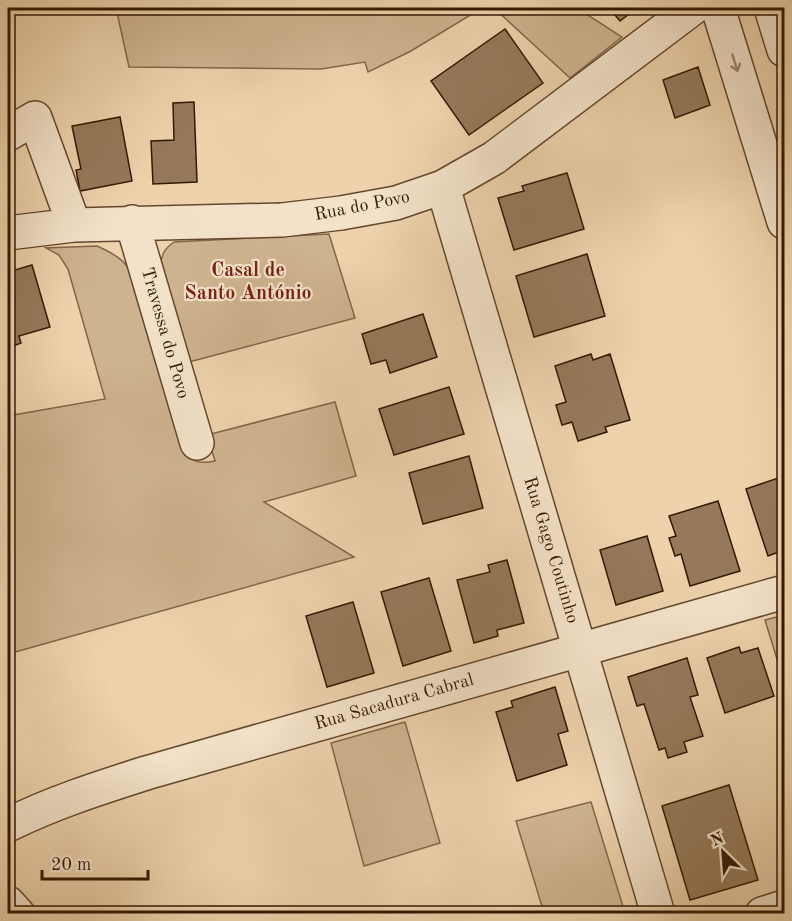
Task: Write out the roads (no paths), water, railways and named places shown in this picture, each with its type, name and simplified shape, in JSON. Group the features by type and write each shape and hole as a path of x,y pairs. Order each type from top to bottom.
{"street":[{"name":"Rua do Povo","path":"8,233 74,225 132,222 282,220 396,203 443,187 494,158 693,8"},
{"path":"718,8 784,222"},
{"path":"771,8 784,50"},
{"path":"8,134 35,118 74,225"},
{"name":"Rua Gago Coutinho","path":"443,187 658,914"},
{"name":"Travessa do Povo","path":"132,222 197,443"},
{"name":"Rua Sacadura Cabral","path":"8,825 90,791 146,773 784,592"},
{"path":"8,903 18,914"},
{"path":"762,914 784,907"}],"district":[{"name":"Casal de Santo António","path":"248,282"}]}
